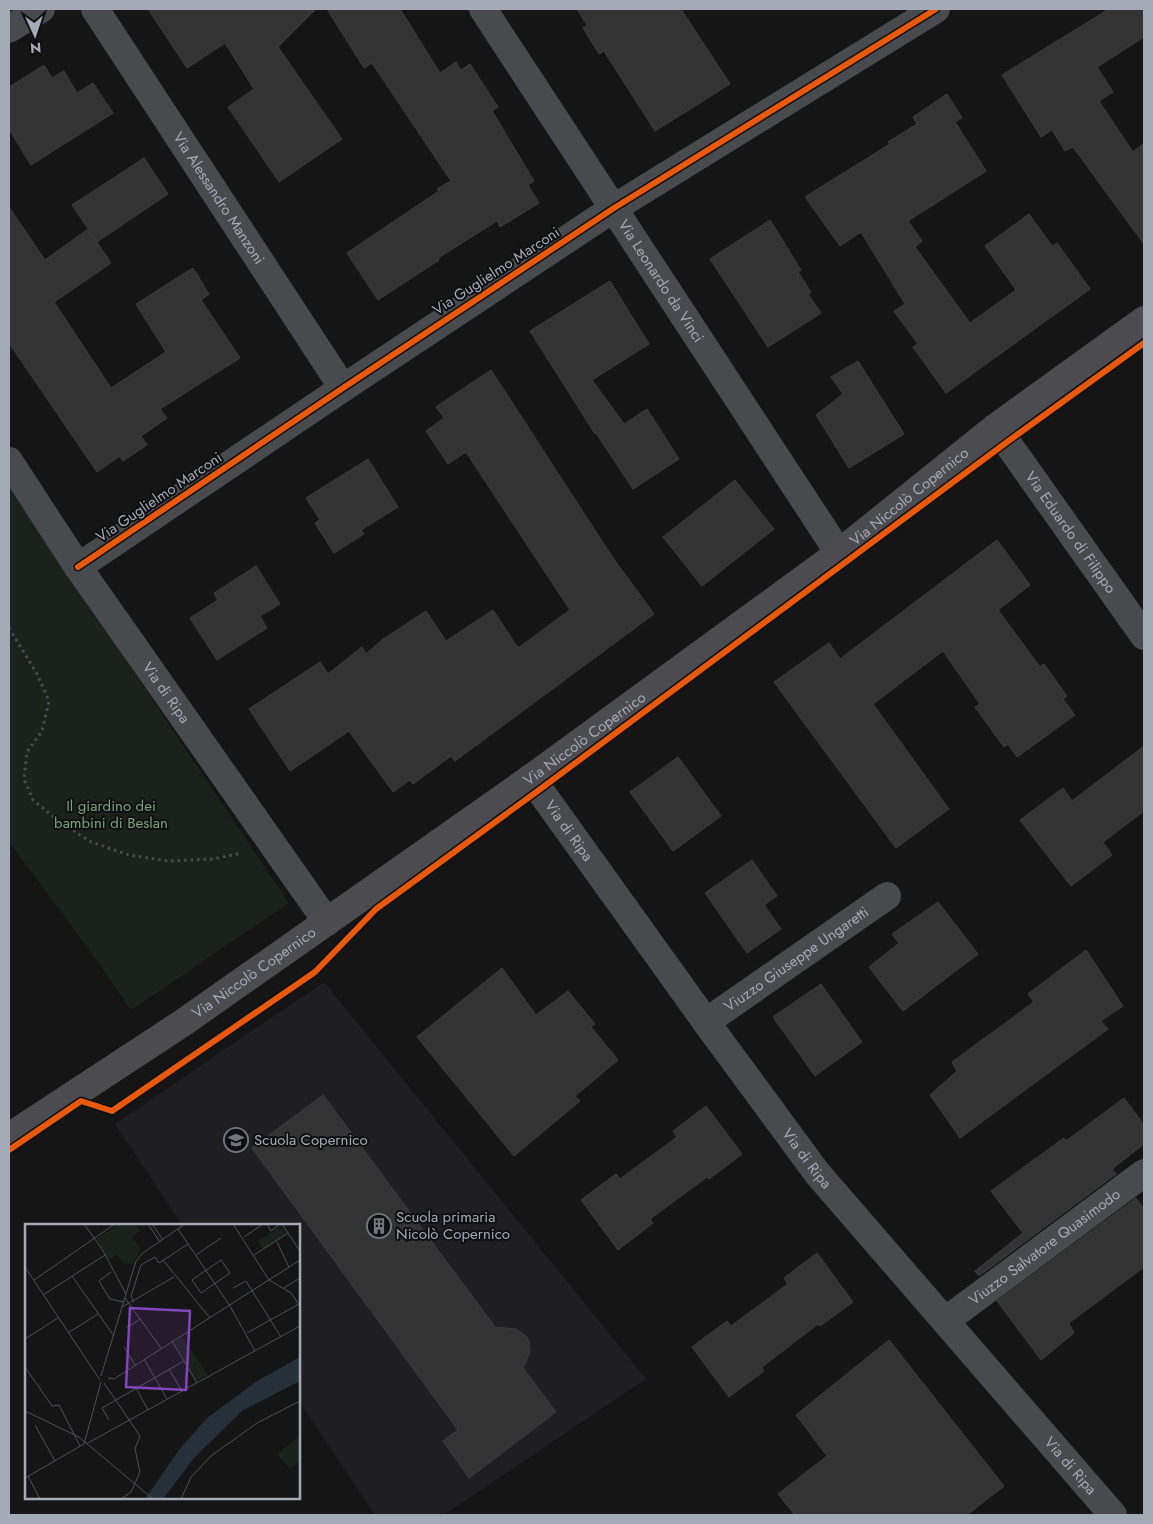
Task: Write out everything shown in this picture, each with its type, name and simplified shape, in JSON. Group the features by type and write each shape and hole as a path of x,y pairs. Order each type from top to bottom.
{"main road":[{"name":"Via Niccolò Copernico","path":"9,1137 184,1022 531,778 839,553 996,427 1144,320"}],"street":[{"path":"9,29 41,9"},
{"name":"Via Alessandro Manzoni","path":"95,9 343,388"},
{"name":"Via Leonardo da Vinci","path":"483,9 839,553"},
{"name":"Via Guglielmo Marconi","path":"78,568 343,388 614,208 936,9"},
{"name":"Via Eduardo di Filippo","path":"996,427 1144,636"},
{"name":"Via di Ripa","path":"9,461 78,568 326,922"},
{"name":"Via di Ripa","path":"531,778 817,1173 1113,1515"},
{"name":"Viuzzo Giuseppe Ungaretti","path":"706,1022 887,896"},
{"name":"Viuzzo Salvatore Quasimodo","path":"945,1321 1144,1173"}],"path":[{"path":"9,628 36,672 49,701 42,731 27,752 24,779 32,800 60,822 91,842 129,855 168,861 213,859 239,853 270,842"}],"shaded area":[{"path":"324,982 646,1379 444,1515 375,1515 300,1402 300,1224 181,1224 115,1124"}],"green space":[{"name":"Il giardino dei bambini di Beslan","path":"9,486 289,903 131,1010 88,948 9,842"}],"building":[{"path":"148,9 316,9 278,47 342,139 279,182 228,107 254,89 225,43 187,68"},
{"path":"327,9 400,9 440,73 456,62 461,70 470,64 498,107 492,111 534,181 528,185 539,203 500,227 497,221 438,258 439,260 378,300 347,253 451,181 372,63 364,68"},
{"path":"577,9 681,9 730,84 655,131 604,51 599,54 583,28 587,25"},
{"path":"1109,9 1144,9 1144,37 1097,67 1113,92 1099,101 1133,152 1144,143 1144,244 1073,147 1065,151 1052,130 1041,137 1002,75"},
{"path":"44,65 52,78 64,71 77,93 93,83 113,113 31,165 9,129 9,87"},
{"path":"947,94 962,118 955,122 986,171 908,221 922,241 915,247 970,323 1016,290 985,246 1029,214 1052,246 1057,243 1090,289 946,393 913,347 918,344 894,311 905,304 861,232 840,246 805,197 890,144 888,142 917,124 913,117"},
{"path":"144,158 168,194 97,242 72,205"},
{"path":"9,207 45,260 88,229 111,263 54,302 111,388 166,352 136,304 193,268 209,294 201,300 240,358 160,409 167,418 141,436 147,445 123,461 120,456 97,472 9,343"},
{"path":"770,220 801,270 798,272 811,292 808,294 821,313 768,347 710,259"},
{"path":"610,281 649,344 592,380 624,424 647,409 679,459 633,489 595,434 530,331"},
{"path":"858,361 904,434 849,468 816,415 843,394 831,377"},
{"path":"491,370 613,558 654,614 455,761 451,756 413,784 410,780 393,792 349,731 290,771 249,709 320,662 328,674 362,647 366,654 382,640 426,611 446,641 493,610 518,648 570,610 466,452 448,464 426,431 444,418 436,407"},
{"path":"368,459 398,507 361,530 364,534 334,553 315,523 320,520 306,498"},
{"path":"735,480 774,529 702,586 663,537"},
{"path":"997,540 1030,585 998,610 1040,667 1044,664 1067,696 1063,699 1075,715 1017,757 1008,744 1004,747 975,707 980,704 943,651 873,704 949,809 896,848 774,682 829,643 840,659"},
{"path":"256,566 280,604 260,616 267,628 217,660 190,618 218,600 214,593"},
{"path":"1144,746 1144,811 1103,842 1112,855 1071,886 1020,820 1063,788 1072,801"},
{"path":"678,757 721,816 673,851 630,792"},
{"path":"752,860 777,896 764,905 781,929 747,953 705,893"},
{"path":"938,902 978,954 903,1011 869,967 899,943 892,934"},
{"path":"1086,950 1123,1006 1101,1021 1108,1029 960,1138 930,1095 957,1071 952,1062 1034,1002 1028,994"},
{"path":"502,968 536,1015 568,991 595,1024 591,1027 618,1060 575,1096 580,1101 514,1156 417,1037"},
{"path":"821,984 862,1042 815,1076 773,1017"},
{"name":"Scuola primaria Nicolò Copernico","path":"323,1095 495,1327 516,1329 526,1336 529,1341 530,1351 523,1368 556,1412 469,1478 443,1441 458,1430 252,1148"},
{"path":"1124,1098 1144,1125 1144,1144 1112,1169 1116,1174 979,1276 975,1271 1023,1233 991,1191 1064,1138 1066,1141"},
{"path":"706,1106 742,1154 650,1219 653,1223 618,1250 581,1200 616,1174 620,1179 677,1137 673,1131"},
{"path":"1136,1198 1144,1209 1144,1267 1069,1323 1074,1333 1041,1360 997,1301"},
{"path":"817,1253 853,1302 820,1326 818,1324 762,1367 764,1371 729,1397 692,1347 727,1321 731,1326 788,1284 784,1278"},
{"path":"889,1340 1004,1486 967,1515 795,1515 778,1494 827,1456 796,1415"}],"cycle path":[{"path":"78,567 614,208 936,9"},
{"path":"9,1150 81,1101 112,1111 315,972 376,909 1007,442 1144,343"}],"place":[{"name":"Scuola Copernico","path":"236,1140"},
{"name":"Scuola primaria Nicolò Copernico","path":"379,1226"}]}
